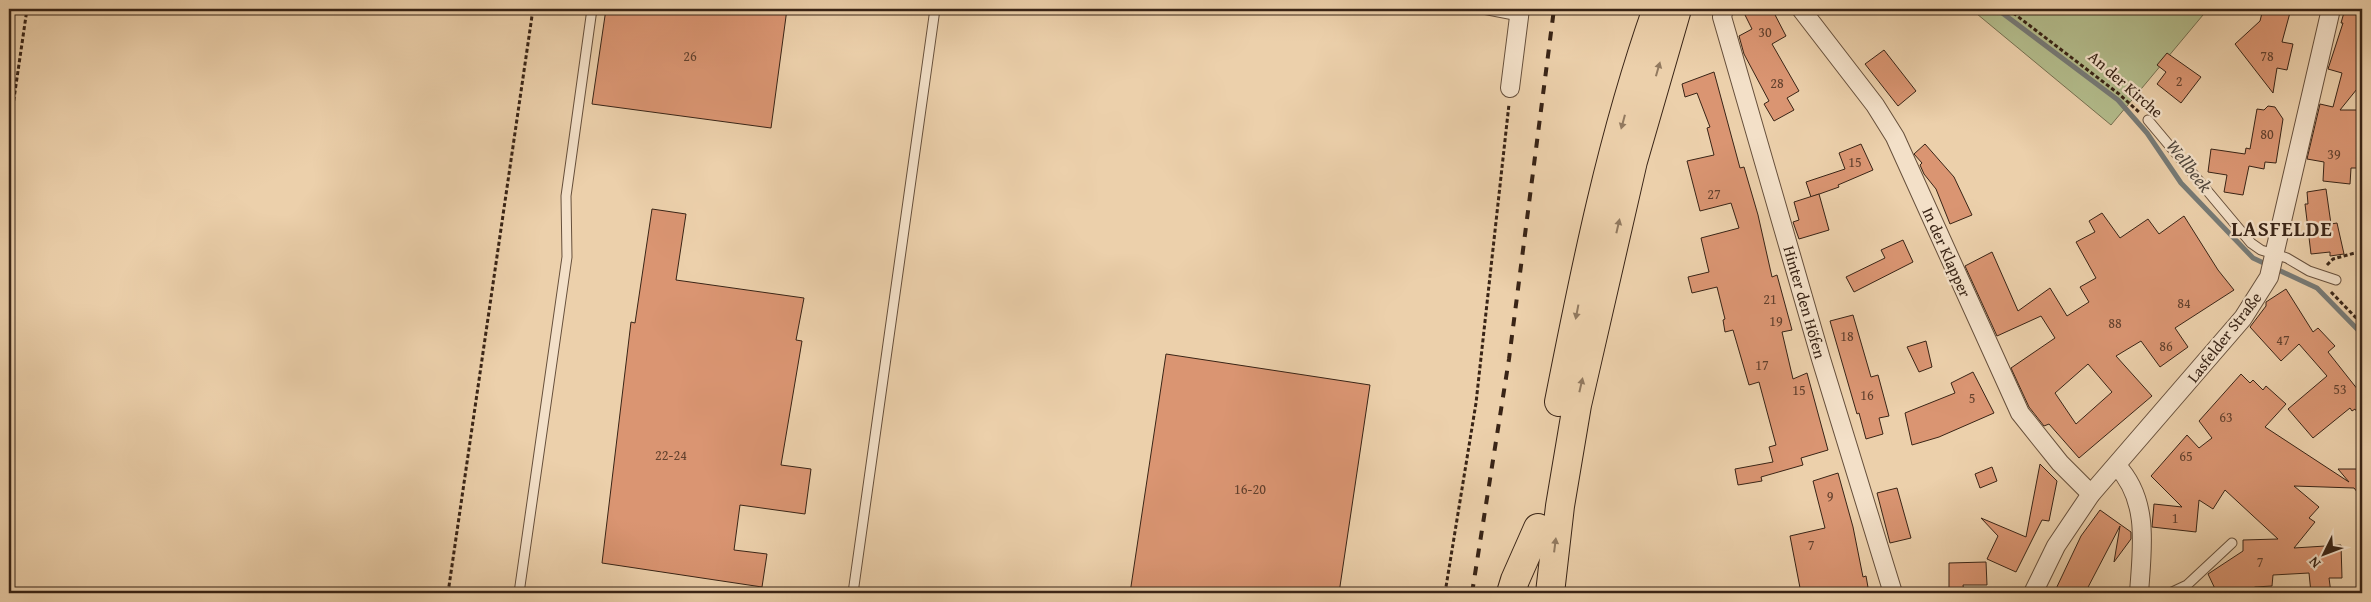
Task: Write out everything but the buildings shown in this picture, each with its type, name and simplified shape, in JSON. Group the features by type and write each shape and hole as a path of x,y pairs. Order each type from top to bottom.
{"highway":[{"path":"1531,593 1538,528 1557,411 1587,264 1616,148 1645,43 1657,9"},
{"path":"1550,593 1560,506 1577,405 1632,161 1677,9"},
{"path":"1511,593 1538,528"}],"street":[{"name":"Hinter den Höfen","path":"1724,9 1722,17 1821,359 1893,593"},
{"name":"In der Klapper","path":"1800,9 1876,105 1895,137 2020,413 2060,463 2091,494"},
{"name":"Lasfelder Straße","path":"2033,593 2056,546 2091,494 2243,318 2273,265 2295,156 2330,9"},
{"path":"1510,88 1519,13"},
{"path":"2117,466 2128,478 2137,497 2143,532 2139,593"}],"lane":[{"path":"519,593 567,257 566,196 592,9"},
{"path":"853,593 935,9"},
{"path":"1483,9 1519,13"},
{"name":"An der Kirche","path":"2148,120 2251,242 2261,250 2273,265 2318,274 2336,280"},
{"path":"2170,593 2187,585 2232,543"}],"path":[{"path":"9,133 27,9"},
{"path":"448,593 533,9"},
{"name":"An der Kirche","path":"2008,9 2119,94 2148,120"},
{"path":"1445,593 1476,403 1510,88"},
{"path":"2362,251 2333,259 2318,274 2319,281 2362,324"}],"green space":[{"path":"1971,9 2208,9 2111,125"}],"waterway":[{"name":"Wellbeek","path":"1997,9 2118,100 2147,133 2181,183 2253,258 2317,288 2362,334"}],"railway":[{"path":"1472,593 1509,359 1554,9"}],"district":[{"name":"LASFELDE","path":"2282,229"}]}
